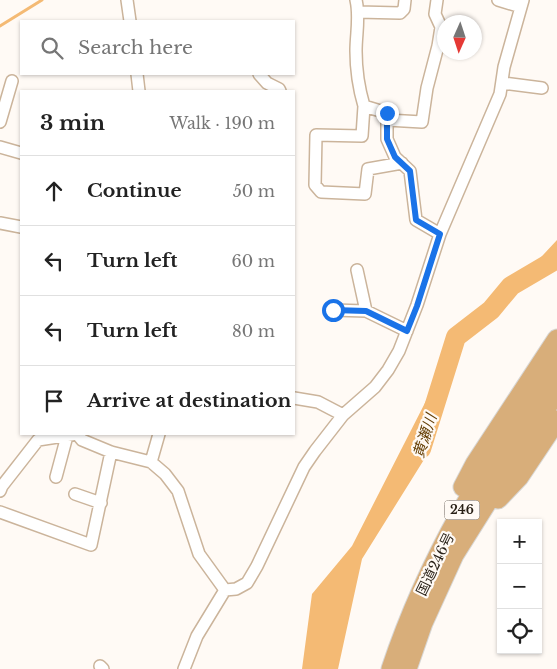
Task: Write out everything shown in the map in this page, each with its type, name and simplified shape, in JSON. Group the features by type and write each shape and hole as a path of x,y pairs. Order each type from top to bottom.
{"highway":[{"path":"407,625 425,563 449,511 475,464 557,339"},
{"name":"国道246号","path":"391,669 431,569 461,512 557,364"},
{"name":"国道246号","path":"407,669 436,590 454,555 557,391"},
{"path":"472,526 519,476 557,421"}],"street":[{"path":"128,0 130,20"},
{"path":"356,0 358,12 356,53 359,90 364,106 362,136 316,135 315,185 321,192 365,194 368,169 402,163"},
{"path":"358,12 400,13 404,9 405,0"},
{"path":"387,120 422,122 427,88 441,27 435,14 437,0"},
{"path":"225,590 236,589 247,583 304,467 314,451 343,415 375,387 399,351 417,306 440,234 500,94 504,67 522,3 498,0"},
{"path":"137,75 139,90"},
{"path":"259,75 267,83 280,90"},
{"path":"0,122 12,81"},
{"path":"503,82 542,88"},
{"path":"364,106 387,113 387,139 395,157 410,171 416,220 440,234"},
{"path":"0,147 20,152"},
{"path":"0,223 20,227"},
{"path":"357,270 366,311"},
{"path":"333,310 366,311 407,331"},
{"path":"295,398 318,402 343,415"},
{"path":"0,491 38,440 68,435"},
{"path":"56,477 74,435"},
{"path":"75,435 82,440 111,452 151,462 165,474 178,491 199,554 225,590"},
{"path":"151,462 159,435"},
{"path":"0,512 91,545 111,452"},
{"path":"75,494 100,503"},
{"path":"184,669 197,636 225,590"}],"water":[{"path":"557,240 557,263 534,277 530,269"},
{"path":"429,395 430,450 362,559 338,669 302,669 312,594 352,546"}],"waterway":[{"path":"0,26 42,0"},
{"name":"黄瀬川","path":"421,449 456,337 491,310 511,286 557,259"}],"route":[{"path":"333,310 366,311 407,331 440,234 416,220 410,171 395,157 387,139 387,113"}]}
